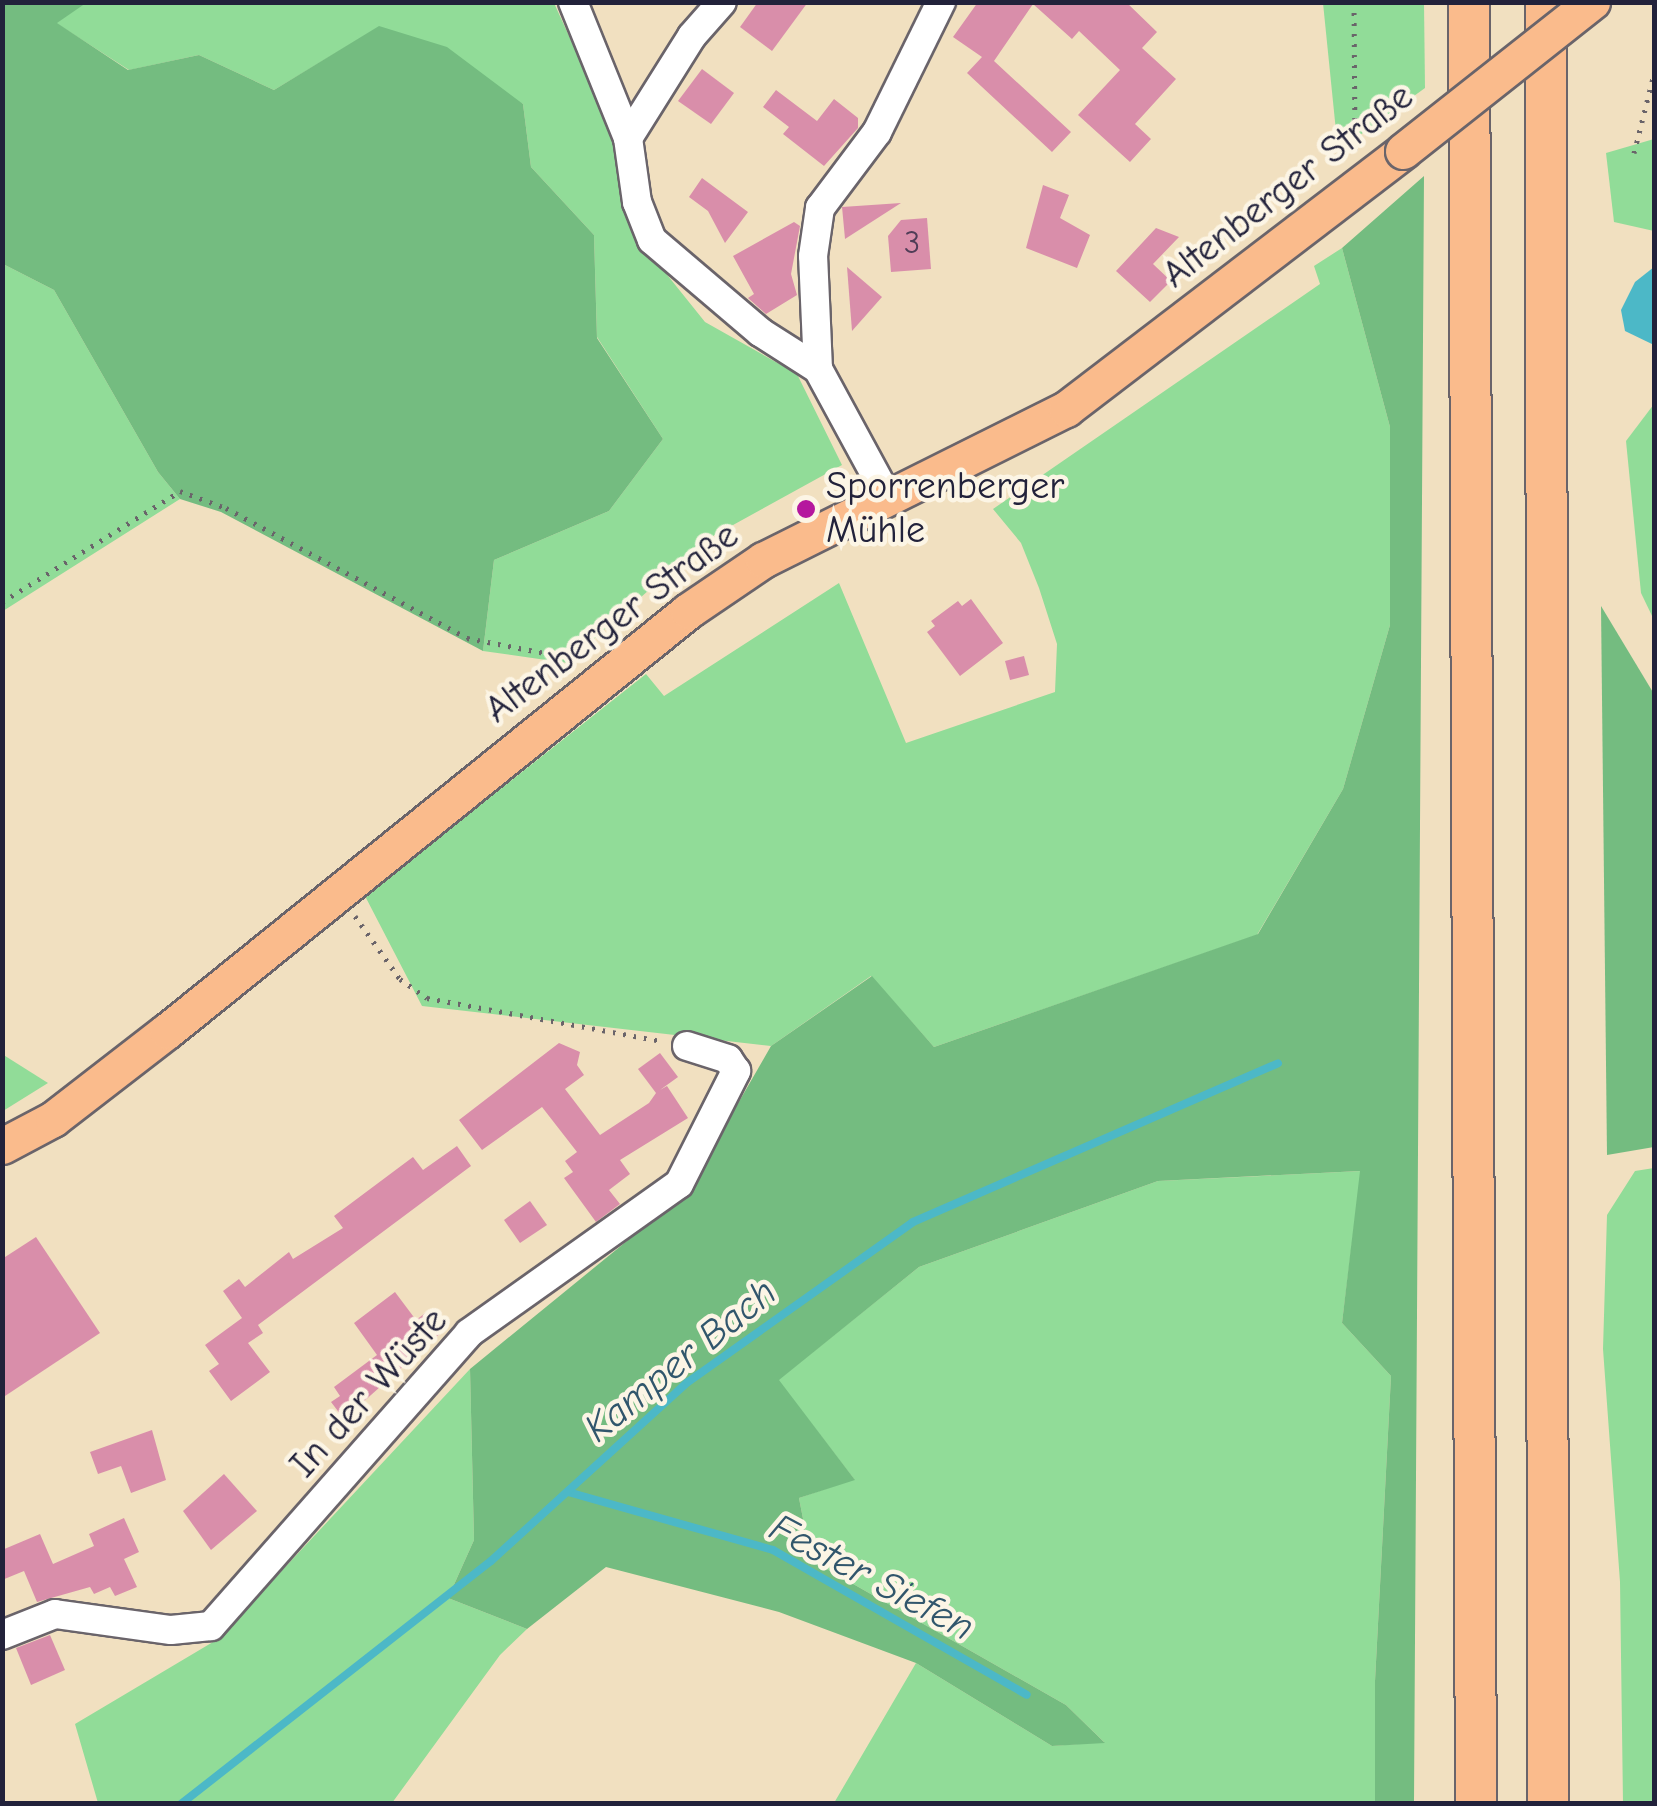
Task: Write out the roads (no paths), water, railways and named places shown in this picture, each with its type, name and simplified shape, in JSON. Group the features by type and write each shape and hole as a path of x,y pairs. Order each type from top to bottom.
{"highway":[{"path":"1469,2 1476,1804"},
{"path":"1546,2 1548,1804"}],"main road":[{"name":"Altenberger Straße","path":"2,1146 53,1119 614,670 763,560 1066,408 1368,180 1592,2"}],"street":[{"path":"574,2 628,138 637,202 652,240 760,332 818,369"},
{"path":"628,138 692,36 722,2"},
{"path":"888,498 818,369 813,256 820,208 877,132 940,2"},
{"name":"In der Wüste","path":"2,1634 55,1614 171,1630 211,1626 469,1332 678,1184 736,1071 728,1058 688,1046"}],"water":[{"path":"1654,267 1654,345 1625,331 1621,310 1635,282"}],"waterway":[{"name":"Kamper Bach","path":"181,1804 491,1561 688,1382 913,1222 1278,1063"},
{"name":"Fester Siefen","path":"568,1492 773,1550 1027,1695"}],"place":[{"name":"Sporrenberger Mühle","path":"806,509"}]}
